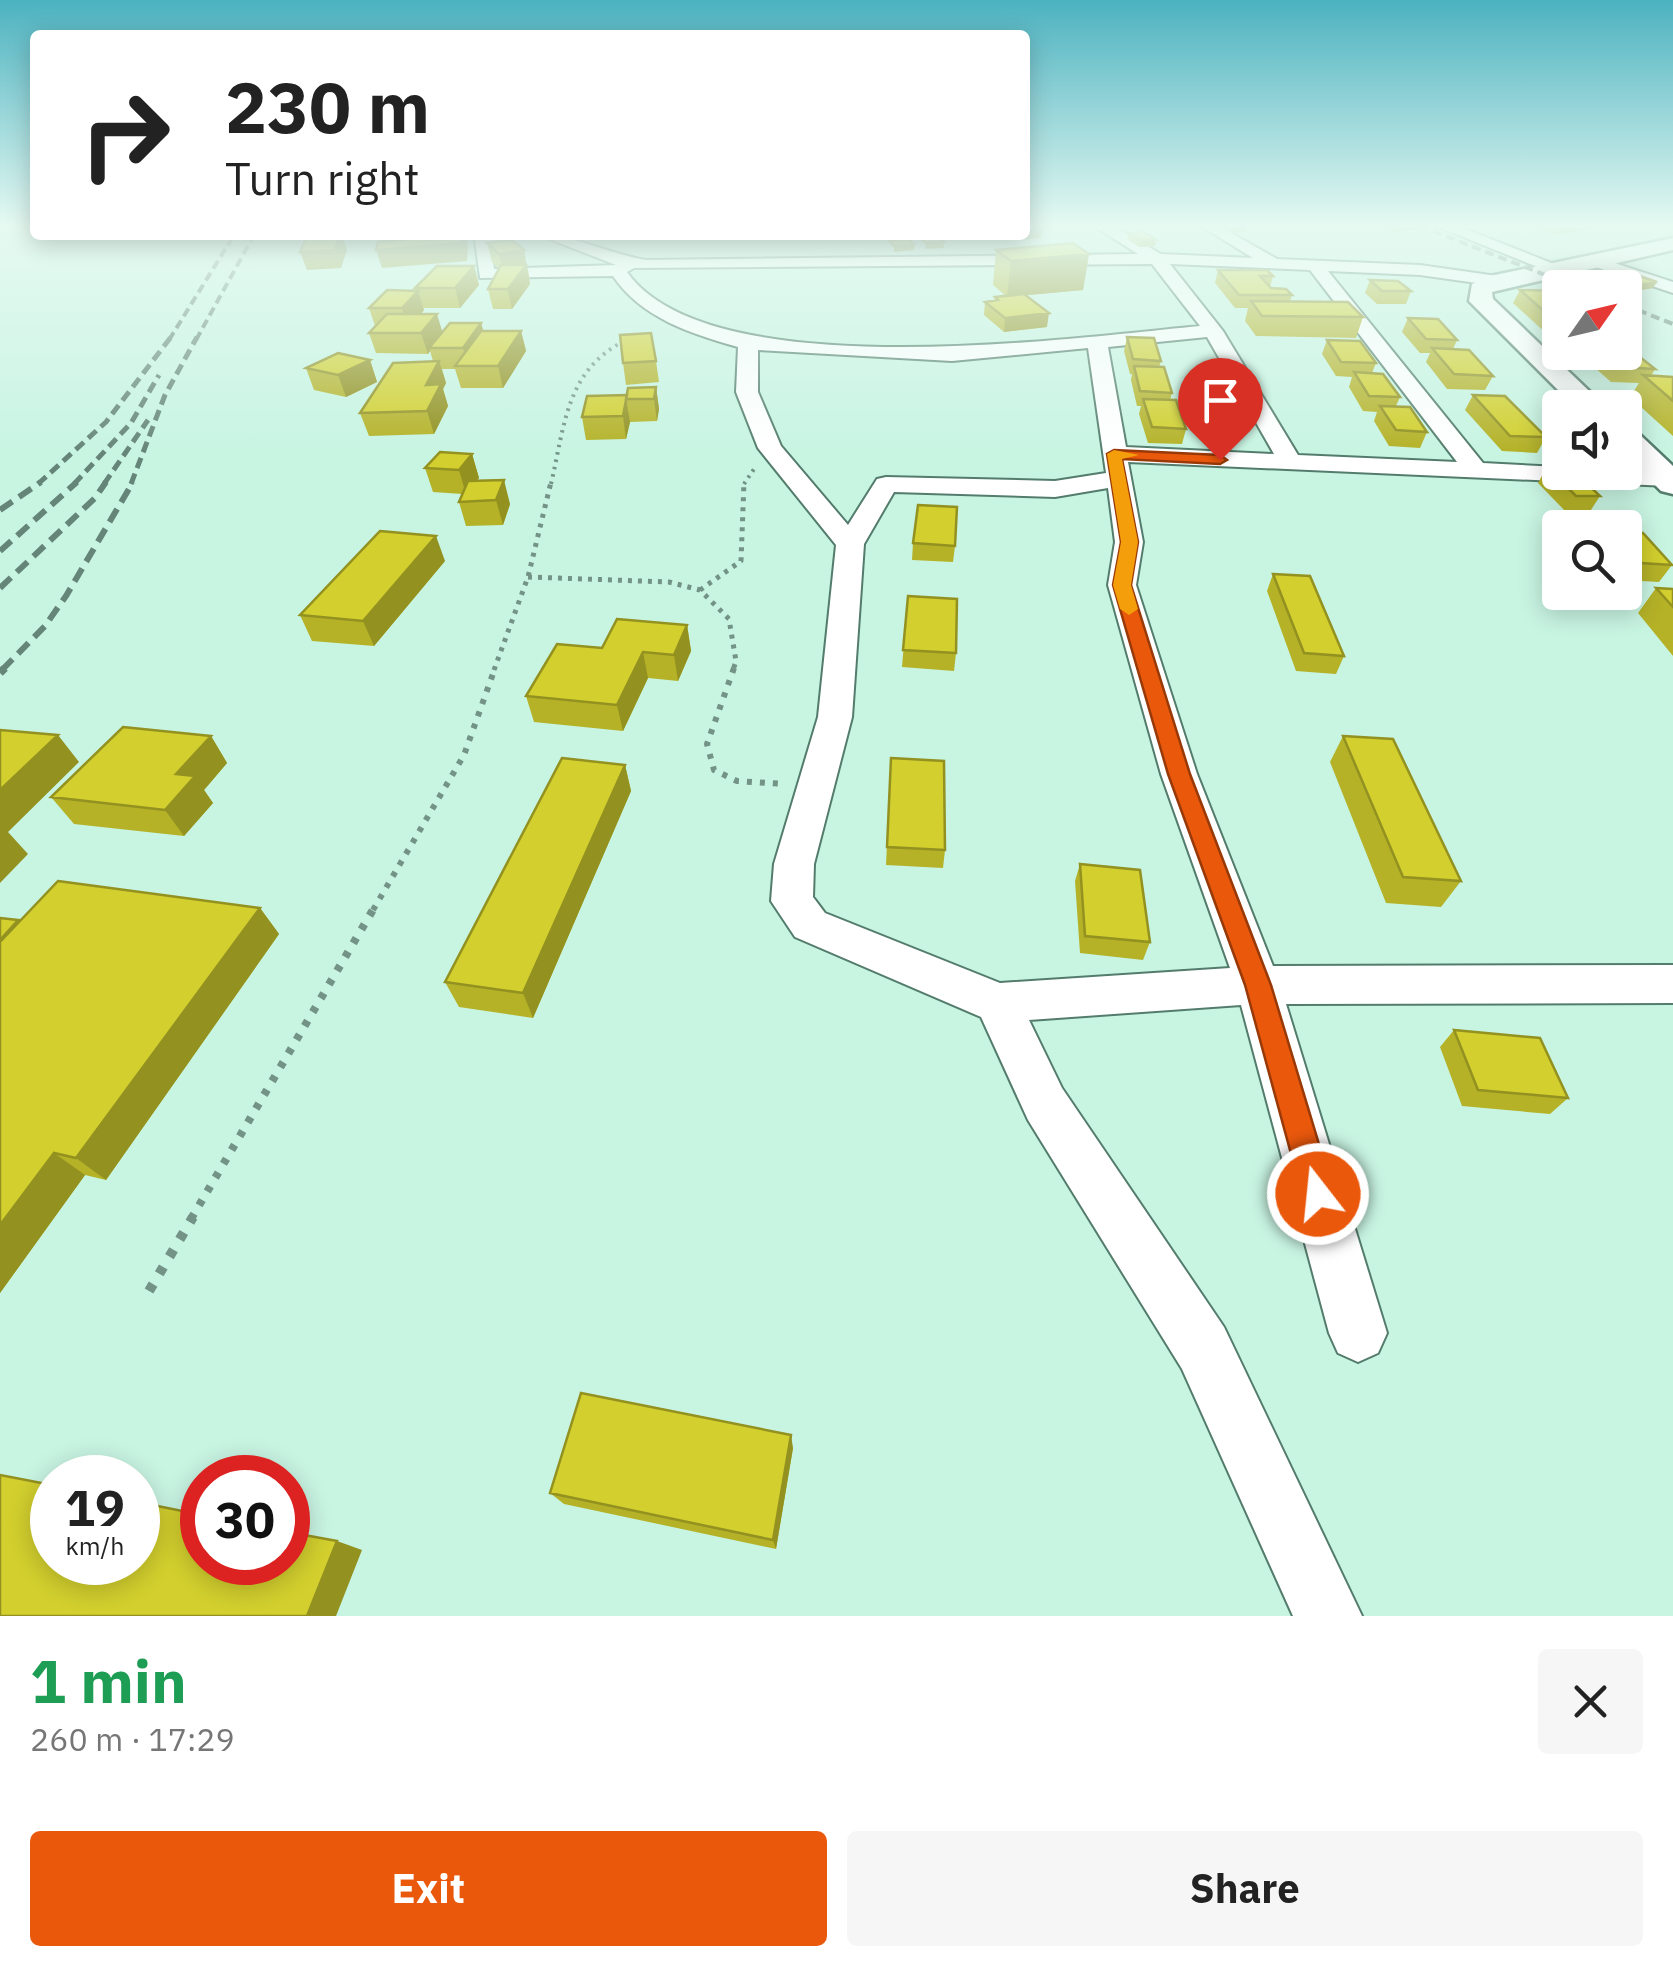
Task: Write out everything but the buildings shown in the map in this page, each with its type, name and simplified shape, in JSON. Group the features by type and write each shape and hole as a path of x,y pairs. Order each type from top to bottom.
{"main road":[{"path":"1481,301 1574,390"},
{"path":"1642,454 1671,481"}],"street":[{"path":"649,301 686,322 748,344 952,355 1213,331"},
{"path":"1190,301 1213,331 1290,463"},
{"path":"1343,301 1477,472"},
{"path":"1096,340 1130,542 1122,585 1179,774 1258,985 1358,1334"},
{"path":"748,344 747,392 770,448 850,544"},
{"path":"1671,481 1290,463 1115,466 1055,489 886,484 850,544 835,717 794,864 792,901 810,925 998,1003 1258,985 1673,984"},
{"path":"998,1003 1044,1104 1203,1348 1328,1616"}],"path":[{"path":"149,1291 464,755 528,577 577,387 584,370 606,350 630,338"},
{"path":"700,590 741,561 744,481 770,448"},
{"path":"528,577 670,582 700,590 729,619 736,662 707,744 714,770 738,781 816,786"}],"railway":[{"path":"170,338 193,301"},
{"path":"196,340 217,301"},
{"path":"1642,312 1673,324"},
{"path":"131,484 165,395 197,337"},
{"path":"38,484 106,422 170,338"},
{"path":"74,484 131,423 159,375"},
{"path":"104,484 148,420"},
{"path":"0,510 41,482"},
{"path":"0,551 77,482"},
{"path":"0,588 95,498 106,482"},
{"path":"2,670 45,626 66,596 133,482"},
{"path":"0,673 5,668"}],"slow traffic":[{"path":"1129,609 1122,585 1130,542 1114,454 1131,455"}],"route":[{"path":"1220,460 1114,454 1130,542 1122,585 1179,774 1258,985 1318,1194"}]}
